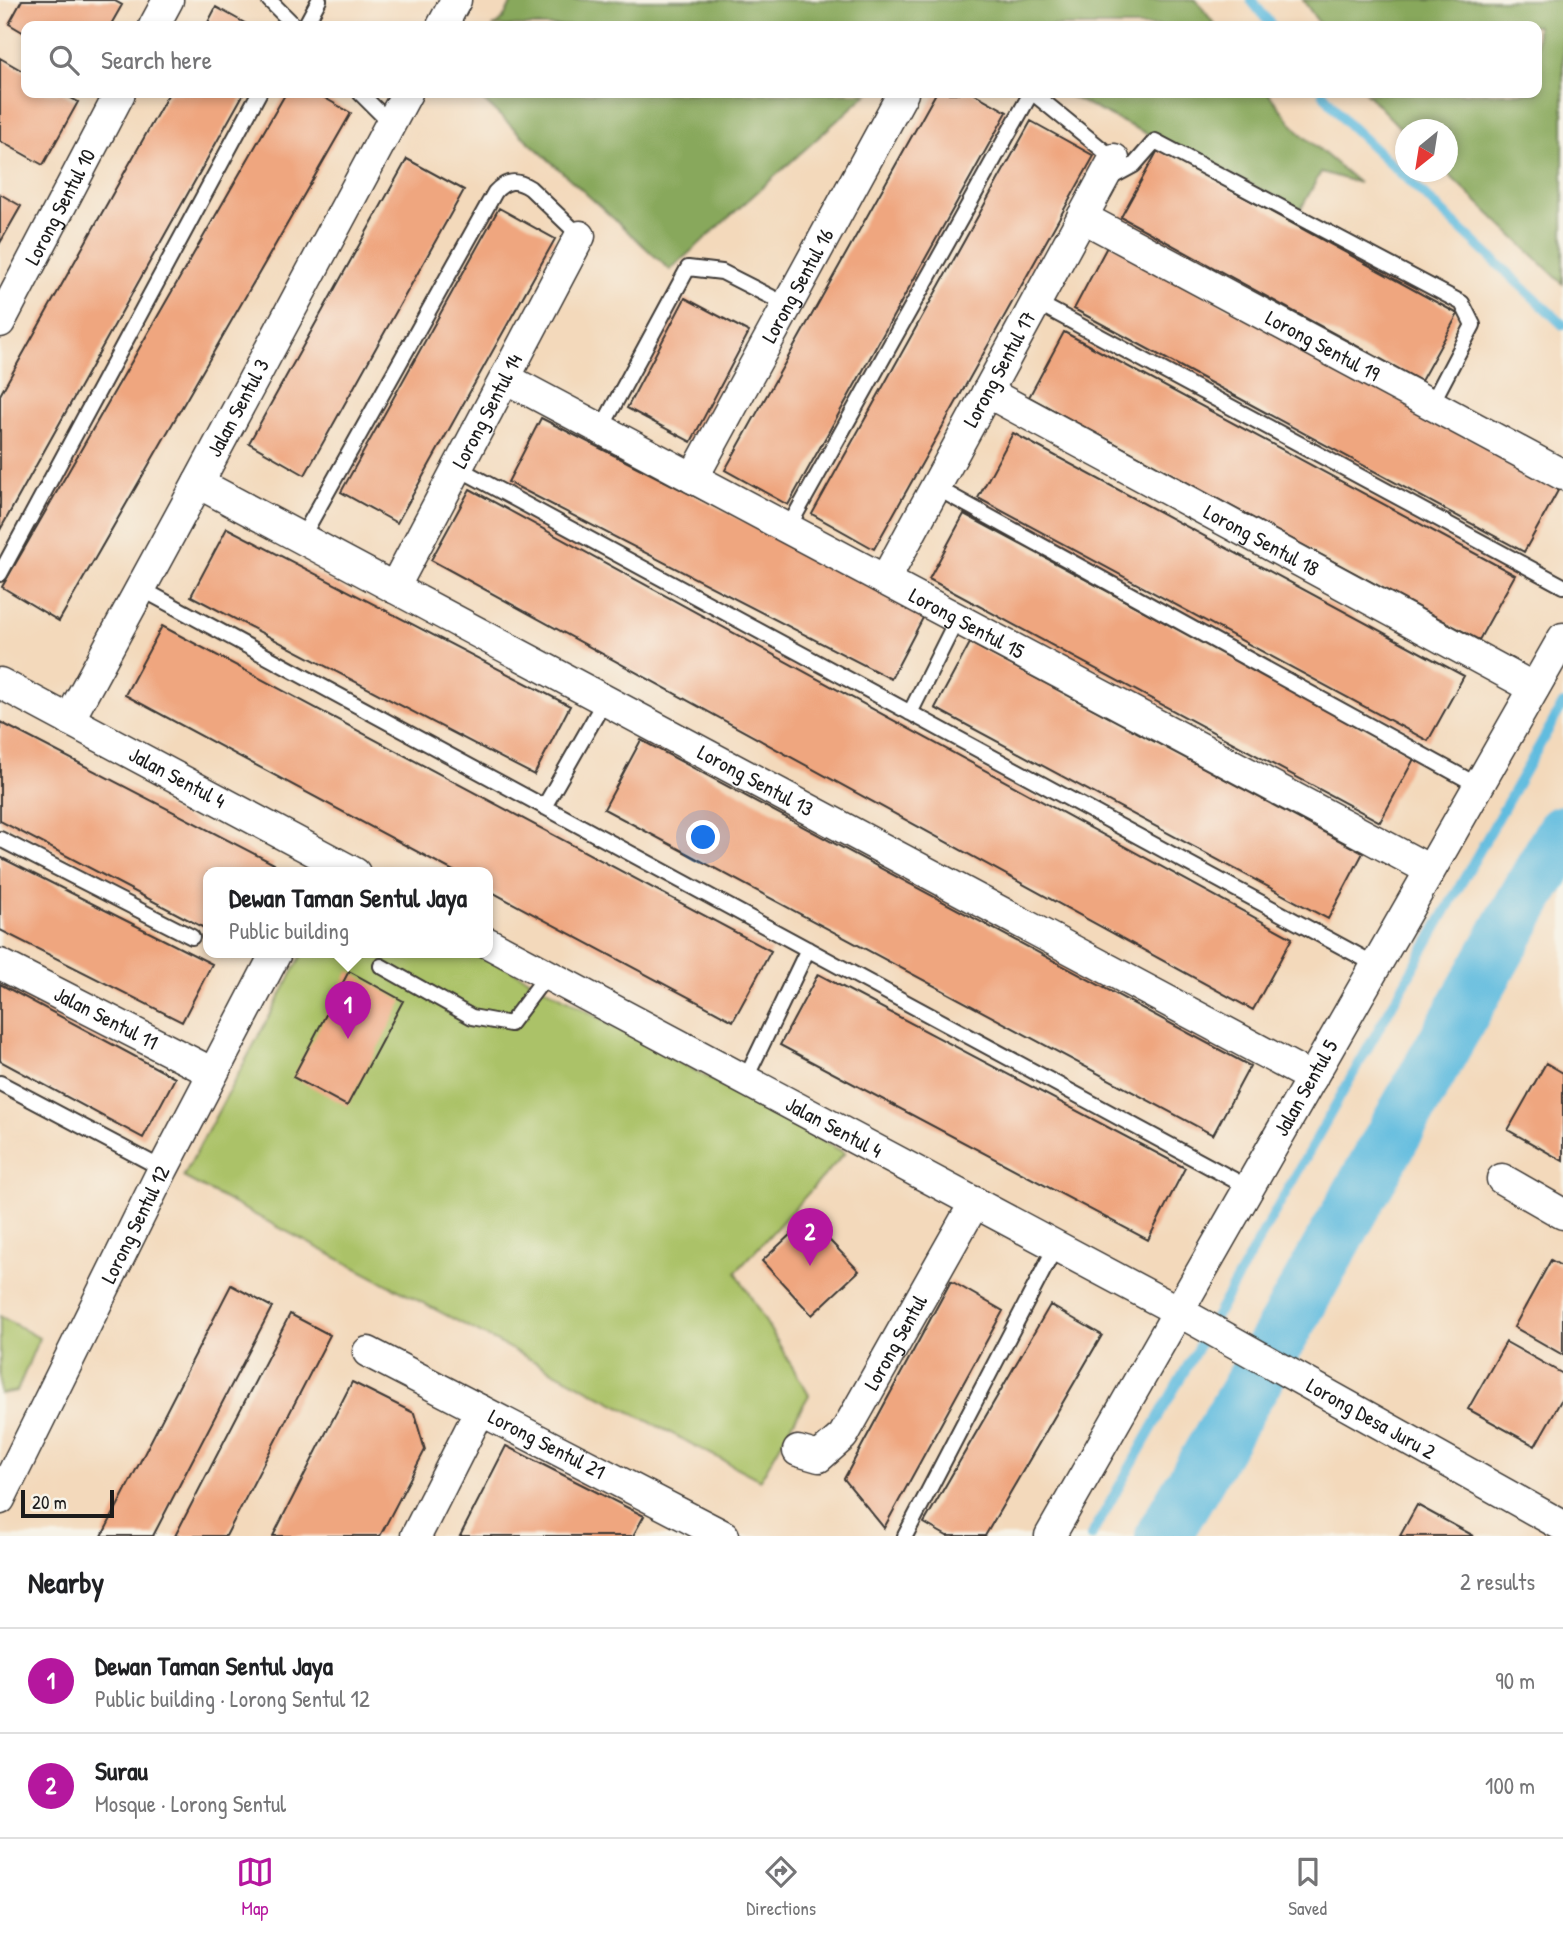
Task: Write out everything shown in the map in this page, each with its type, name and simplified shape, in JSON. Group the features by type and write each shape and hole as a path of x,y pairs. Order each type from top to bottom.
{"street":[{"path":"158,21 168,0"},
{"path":"445,21 456,0"},
{"name":"Lorong Sentul 10","path":"0,322 117,98"},
{"name":"Jalan Sentul 3","path":"69,720 404,98"},
{"name":"Lorong Sentul 16","path":"693,478 900,98"},
{"name":"Lorong Sentul 17","path":"885,580 1108,171"},
{"name":"Lorong Sentul 19","path":"1083,217 1563,475"},
{"name":"Lorong Sentul 14","path":"394,588 580,236"},
{"name":"Lorong Sentul 15","path":"505,378 1430,870"},
{"name":"Lorong Sentul 18","path":"987,392 1534,688"},
{"name":"Lorong Sentul 13","path":"198,483 1312,1078"},
{"name":"Jalan Sentul 5","path":"1049,1536 1187,1316 1249,1188 1563,638"},
{"name":"Jalan Sentul 4","path":"0,682 323,865"},
{"name":"Jalan Sentul 4","path":"493,946 1187,1316"},
{"name":"Lorong Sentul 12","path":"0,1499 11,1449 273,958"},
{"name":"Jalan Sentul 11","path":"0,964 213,1073"},
{"path":"1503,1179 1563,1214"},
{"name":"Lorong Sentul","path":"798,1451 819,1457 843,1436 975,1202"},
{"name":"Lorong Desa Juru 2","path":"1187,1316 1563,1526"},
{"name":"Lorong Sentul 21","path":"368,1352 711,1533"},
{"path":"416,1536 480,1410"}],"lane":[{"path":"269,0 290,21"},
{"path":"308,21 319,0"},
{"path":"0,574 256,98"},
{"path":"365,98 390,123"},
{"path":"788,528 1029,98"},
{"path":"1037,98 1108,171 1134,165 1155,141 1462,303 1473,325 1431,405"},
{"path":"301,539 495,192 511,181 522,183 580,236"},
{"path":"601,429 688,268 722,272 787,305"},
{"path":"1036,302 1563,586"},
{"path":"458,468 1376,965"},
{"path":"935,488 1479,786"},
{"path":"140,588 1249,1188"},
{"path":"910,713 957,619"},
{"path":"544,807 605,700"},
{"path":"0,839 192,937"},
{"path":"745,1080 808,949"},
{"path":"381,966 472,1017 510,1024 547,975"},
{"path":"0,1083 163,1169"},
{"path":"905,1536 1056,1246"}],"green space":[{"path":"513,0 1196,0 1212,21 500,21"},
{"path":"1303,0 1563,0 1563,284 1456,182 1458,119 1395,119 1395,123 1371,98 1542,98 1542,21 1318,21"},
{"path":"481,98 862,98 670,270"},
{"path":"1073,98 1272,98 1299,132 1359,183 1321,172 1301,209"},
{"path":"300,958 490,958 845,1153 736,1272 809,1395 760,1480 183,1177"},
{"path":"0,1316 39,1338 17,1391 0,1394"}],"building":[{"path":"22,0 113,0 122,5 113,21 21,21 21,31 9,24"},
{"path":"216,7 241,21 209,21"},
{"path":"0,58 21,70 21,98 71,98 78,102 43,165 0,141"},
{"path":"166,98 241,98 0,530 0,395"},
{"path":"283,98 325,98 351,113 59,621 2,587"},
{"path":"933,98 982,98 1007,112 788,505 725,470"},
{"path":"1031,121 1094,156 874,549 812,514"},
{"path":"1158,150 1458,314 1421,381 1121,217"},
{"path":"407,159 464,190 305,475 249,443"},
{"path":"0,194 21,206 0,243"},
{"path":"499,208 555,239 397,523 341,492"},
{"path":"1109,243 1560,487 1524,552 1074,309"},
{"path":"685,298 749,332 691,442 627,408"},
{"path":"1064,332 1515,575 1479,640 1029,397"},
{"path":"541,418 925,614 891,679 508,482"},
{"path":"1013,433 1464,676 1428,741 978,498"},
{"path":"470,489 1292,938 1253,1010 431,560"},
{"path":"964,514 1415,757 1380,822 929,579"},
{"path":"227,528 570,706 534,775 191,596"},
{"path":"162,626 771,951 733,1021 493,893 493,867 446,867 125,695"},
{"path":"970,643 1363,853 1328,919 935,708"},
{"path":"0,722 274,864 272,867 203,867 203,927 0,821"},
{"path":"641,740 1250,1066 1213,1135 604,809"},
{"path":"0,857 212,964 182,1022 0,930"},
{"path":"349,971 403,1001 347,1106 293,1077"},
{"path":"818,974 1185,1168 1148,1240 780,1045"},
{"path":"0,984 175,1078 143,1138 0,1061"},
{"path":"1546,1063 1563,1073 1563,1161 1508,1130"},
{"path":"808,1218 859,1271 812,1315 762,1261"},
{"path":"1551,1260 1563,1267 1563,1355 1514,1327"},
{"path":"951,1281 1003,1311 884,1528 844,1479"},
{"path":"231,1285 272,1307 153,1536 102,1536"},
{"path":"1050,1305 1102,1335 985,1536 947,1536 924,1523"},
{"path":"290,1314 330,1335 226,1536 175,1536"},
{"path":"1506,1342 1563,1374 1563,1397 1535,1446 1468,1409"},
{"path":"352,1382 414,1413 425,1450 380,1536 273,1536"},
{"path":"506,1446 644,1516 633,1536 460,1536"},
{"path":"1417,1505 1474,1536 1400,1536"}],"waterway":[{"path":"1251,0 1268,21"},
{"path":"1327,98 1345,121 1563,325"},
{"path":"1091,1536 1563,704"},
{"path":"1163,1536 1287,1324 1563,833"}],"place":[{"name":"Dewan Taman Sentul Jaya","path":"348,1039"},
{"name":"Surau","path":"810,1266"}]}
